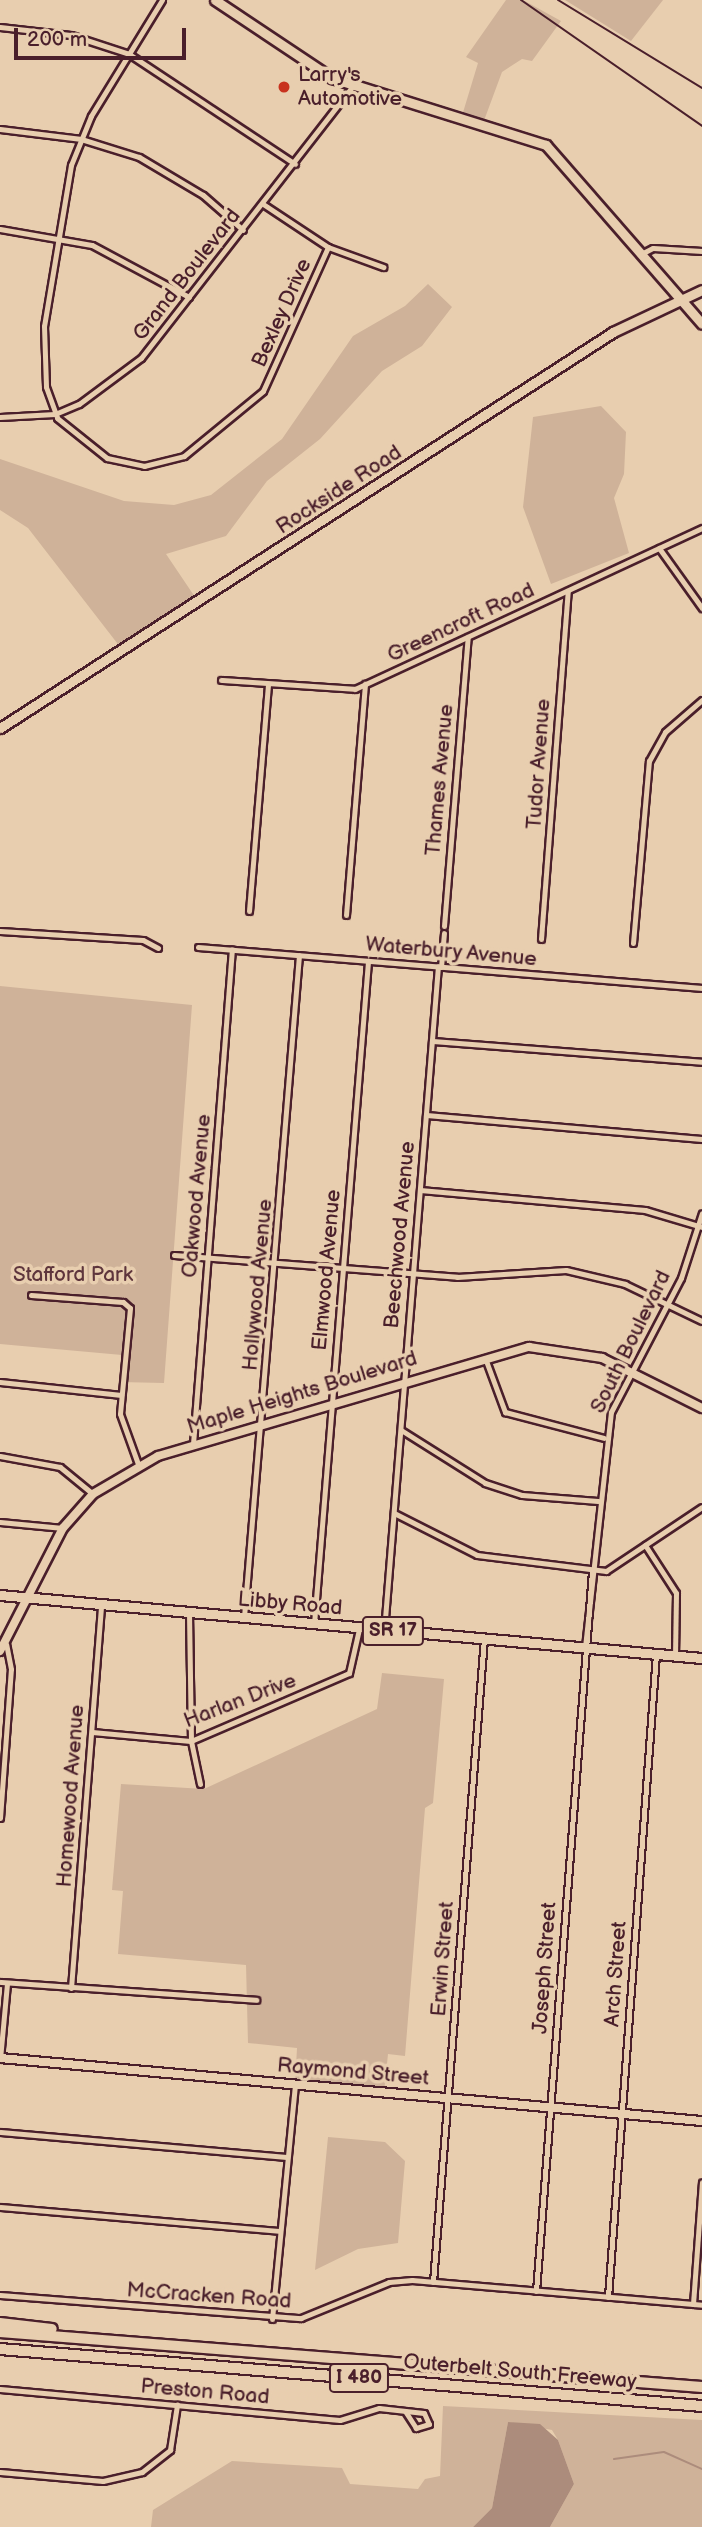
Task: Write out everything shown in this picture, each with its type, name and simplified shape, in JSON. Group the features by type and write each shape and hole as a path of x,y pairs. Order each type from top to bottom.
{"highway":[{"path":"0,2322 222,2348"},
{"name":"Outerbelt South Freeway","path":"0,2332 702,2387"},
{"name":"Outerbelt South Freeway","path":"0,2350 702,2406"}],"main road":[{"path":"215,0 310,67 353,86 546,145 702,324"},
{"name":"Rockside Road","path":"0,728 604,338 679,298 702,290"},
{"name":"Libby Road","path":"0,1595 702,1658"}],"street":[{"path":"55,414 44,352 55,234 81,139 162,0"},
{"path":"0,27 71,35 129,54 295,164"},
{"name":"Grand Boulevard","path":"0,417 55,414 121,376 243,230 353,86"},
{"path":"0,129 81,139 172,175 243,230"},
{"path":"263,204 328,247 383,267"},
{"path":"0,229 55,234 120,255 189,297"},
{"name":"Bexley Drive","path":"55,414 76,439 107,458 144,466 184,456 263,391 328,247"},
{"path":"641,254 653,248 702,251"},
{"name":"Greencroft Road","path":"221,680 342,690 365,684 702,528"},
{"path":"659,548 702,608"},
{"name":"Tudor Avenue","path":"541,939 568,591"},
{"name":"Thames Avenue","path":"444,930 468,637"},
{"path":"249,911 268,684"},
{"path":"346,915 365,684"},
{"path":"634,943 649,761 665,732 702,700"},
{"name":"Beechwood Avenue","path":"384,1631 432,1041 444,930"},
{"path":"0,931 143,940 158,948"},
{"name":"Waterbury Avenue","path":"198,947 702,988"},
{"name":"Oakwood Avenue","path":"192,1444 232,950"},
{"name":"Hollywood Avenue","path":"244,1617 276,1263 299,955"},
{"name":"Elmwood Avenue","path":"314,1624 368,961"},
{"path":"432,1041 702,1062"},
{"path":"426,1115 702,1139"},
{"path":"420,1189 645,1210 701,1226"},
{"name":"South Boulevard","path":"584,1647 604,1438 631,1370 667,1304 701,1226 702,1213"},
{"path":"174,1255 413,1274 566,1270 607,1278 702,1321"},
{"path":"31,1294 127,1304 121,1395 122,1426 138,1464"},
{"name":"Maple Heights Boulevard","path":"3,1648 63,1528 93,1494 138,1464 192,1444 405,1379 485,1358 554,1347 631,1370 702,1408"},
{"path":"485,1358 505,1412 604,1438"},
{"path":"0,1382 121,1395"},
{"path":"401,1430 485,1483 522,1494 598,1501"},
{"path":"0,1455 60,1467 93,1494"},
{"path":"394,1513 477,1555 606,1571 702,1507"},
{"path":"0,1522 63,1528"},
{"path":"645,1545 676,1593 675,1656"},
{"name":"Homewood Avenue","path":"71,1988 101,1605"},
{"path":"189,1613 191,1741 200,1784"},
{"name":"Harlan Drive","path":"92,1732 191,1741 349,1673 359,1629"},
{"name":"Erwin Street","path":"433,2282 484,1639"},
{"name":"Joseph Street","path":"536,2291 584,1647"},
{"path":"0,1818 11,1669 3,1648"},
{"name":"Arch Street","path":"608,2297 656,1654"},
{"path":"0,2060 3,1982 256,2000"},
{"name":"Raymond Street","path":"0,2060 702,2121"},
{"path":"272,2319 295,2085"},
{"path":"0,2132 287,2157"},
{"path":"693,2304 702,2182"},
{"path":"0,2207 279,2231"},
{"name":"McCracken Road","path":"0,2295 272,2319 320,2314 390,2282 433,2282 702,2305"},
{"name":"Preston Road","path":"0,2389 340,2420 373,2409 405,2411 424,2413 429,2424 416,2428 405,2411"},
{"path":"0,2472 103,2481 142,2472 170,2450 177,2405"}],"green space":[{"path":"506,0 523,0 561,21 532,61 522,59 502,72 482,126 461,119 478,63 466,57"},
{"path":"565,0 663,0 631,41"},
{"path":"428,284 452,307 422,346 382,371 320,439 267,481 226,536 166,554 199,603 124,652 28,528 0,510 0,459 124,501 174,505 211,495 282,439 353,336 405,306"},
{"path":"601,406 626,432 624,474 614,498 629,553 551,584 523,507 533,417"},
{"name":"Stafford Park","path":"0,986 192,1005 164,1383 120,1382 122,1355 0,1344"},
{"path":"382,1673 444,1679 433,1803 425,1808 405,2056 388,2054 384,2093 295,2085 297,2048 248,2043 246,1965 118,1954 123,1891 112,1890 121,1784 204,1789 377,1709"},
{"path":"328,2137 385,2142 405,2161 398,2243 358,2249 315,2270"},
{"path":"443,2406 702,2420 702,2527 550,2527 574,2484 558,2440 552,2430 508,2422 492,2508 473,2527 151,2527 153,2510 232,2461 342,2468 350,2484 418,2489 425,2479 440,2476"}],"shaded area":[{"path":"508,2422 540,2424 558,2440 574,2484 550,2527 473,2527 492,2508"}],"waterway":[{"path":"614,2459 664,2452 702,2469"}],"railway":[{"path":"521,0 702,126"},
{"path":"558,0 702,88"}],"place":[{"name":"Larry's Automotive","path":"284,87"}]}
